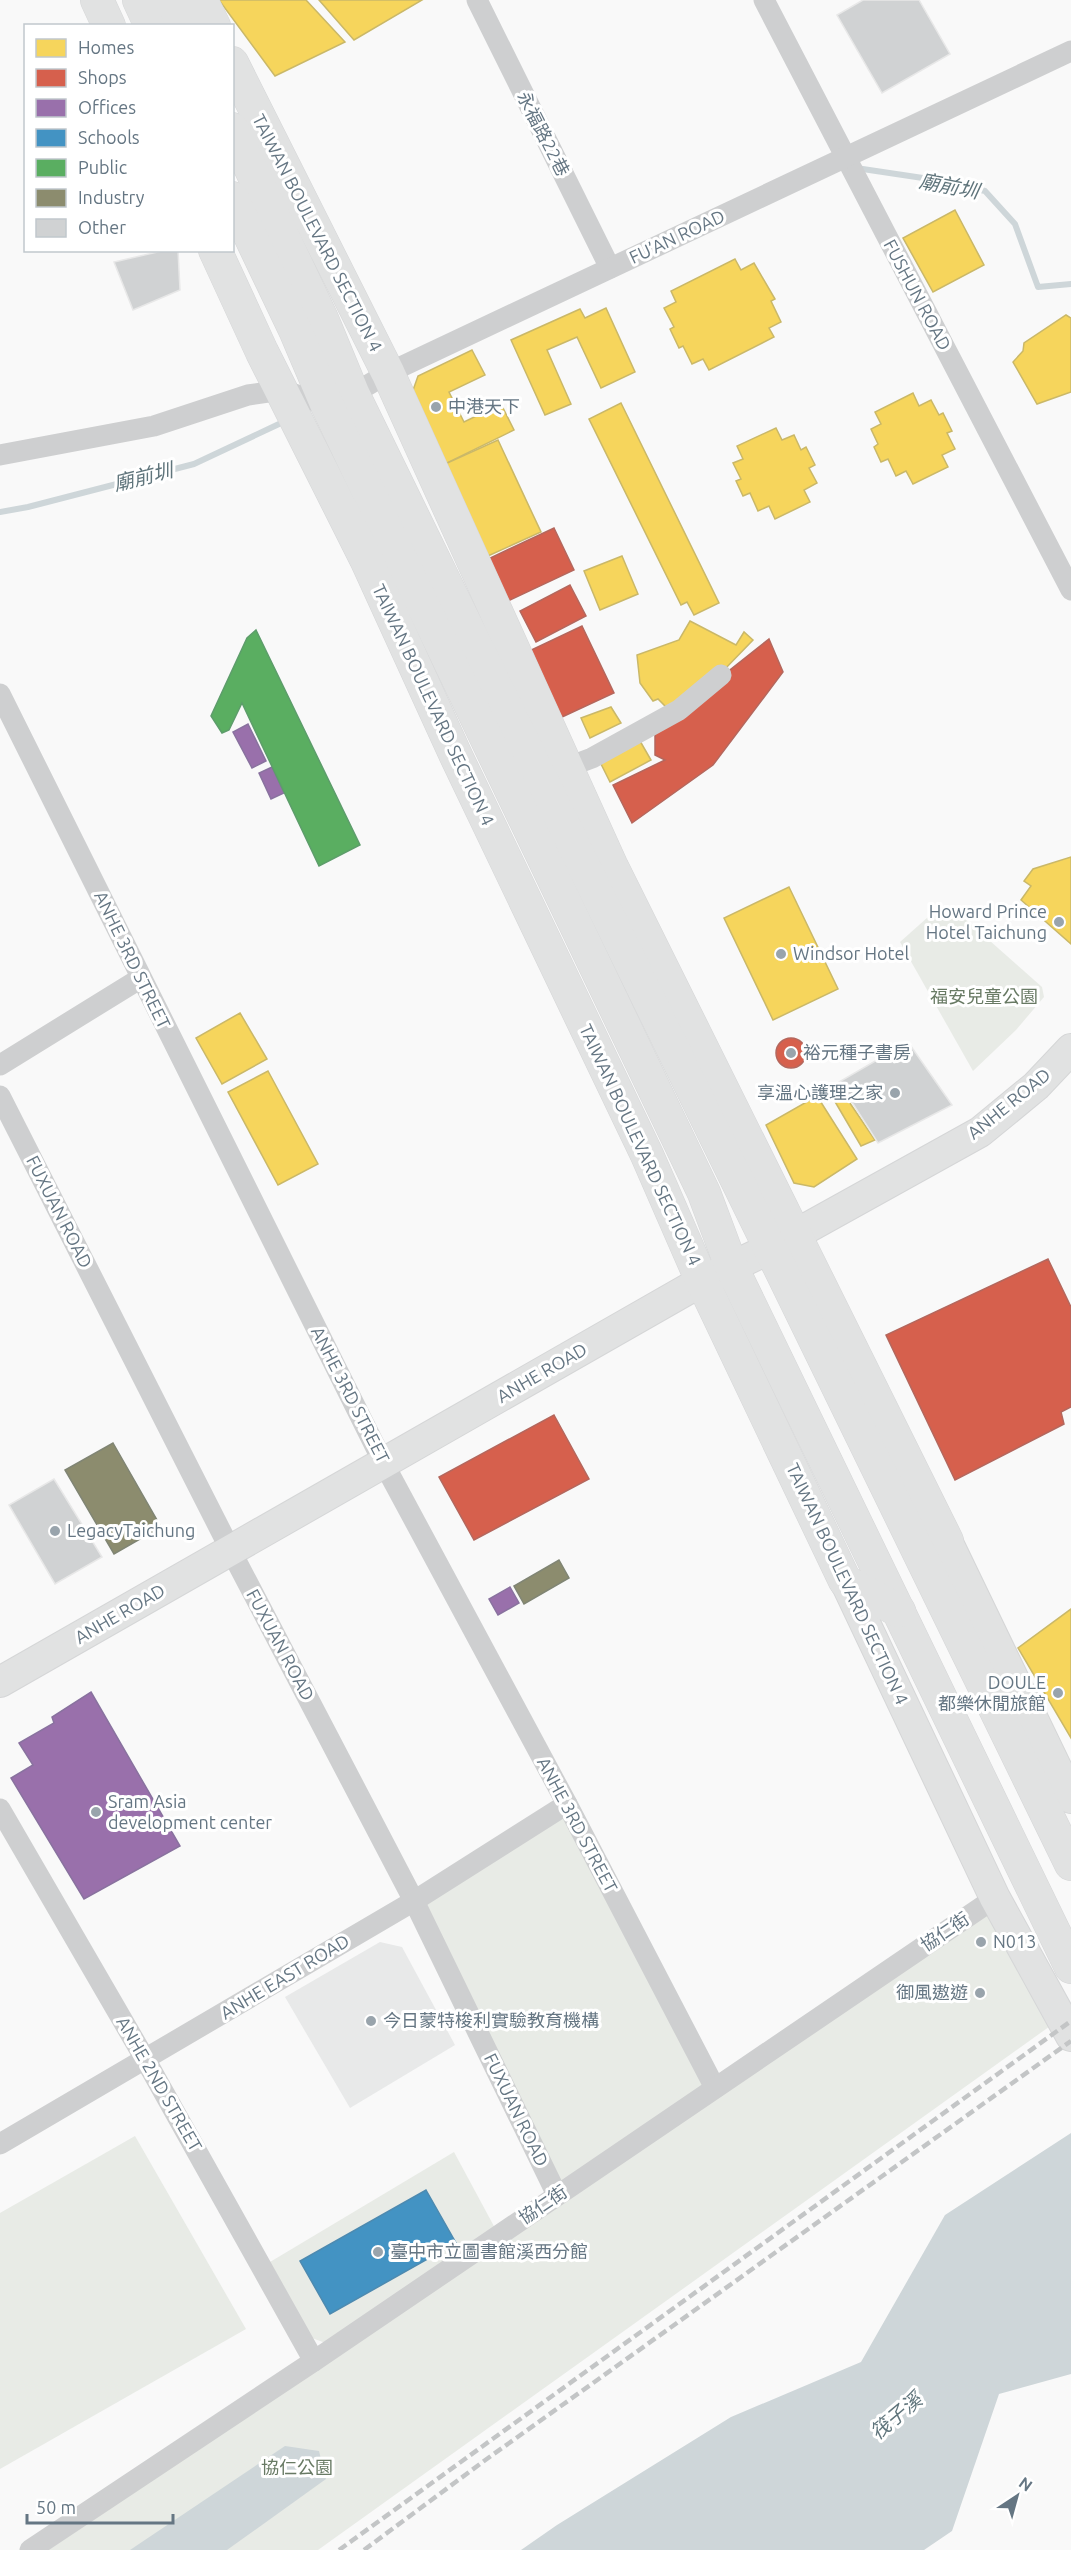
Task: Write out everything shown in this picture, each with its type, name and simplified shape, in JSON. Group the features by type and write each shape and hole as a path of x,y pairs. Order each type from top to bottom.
{"main road":[{"path":"98,0 108,24"},
{"path":"139,0 150,24"},
{"path":"172,0 183,24"},
{"path":"201,0 213,24"},
{"name":"TAIWAN BOULEVARD SECTION 4","path":"234,67 388,373 938,1590 1070,1860"},
{"name":"TAIWAN BOULEVARD SECTION 4","path":"234,133 322,319 340,400 704,1193 732,1268 1071,1966"},
{"name":"TAIWAN BOULEVARD SECTION 4","path":"234,202 296,332 340,400 782,1241 947,1541 1071,1798"},
{"name":"TAIWAN BOULEVARD SECTION 4","path":"216,252 366,559 457,758 647,1155 702,1281 995,1898 1071,2036"},
{"name":"ANHE ROAD","path":"0,1682 702,1281 732,1268 980,1132 1036,1086 1071,1049"},
{"path":"938,1590 947,1541"},
{"path":"845,1581 899,1611"}],"street":[{"name":"永福路22巷","path":"477,0 610,268"},
{"name":"FUSHUN ROAD","path":"764,0 1071,590"},
{"name":"FU’AN ROAD","path":"340,400 388,373 1071,51"},
{"path":"0,455 154,426 248,395 282,390 340,400"},
{"path":"568,767 592,758 679,710 721,675"},
{"name":"ANHE 3RD STREET","path":"0,694 384,1464 567,1804 716,2088"},
{"path":"0,1065 141,978"},
{"name":"FUXUAN ROAD","path":"0,1096 231,1551 414,1901 557,2195"},
{"name":"ANHE EAST ROAD","path":"0,2144 414,1901 567,1804"},
{"name":"ANHE 2ND STREET","path":"0,1809 145,2059 314,2361"},
{"name":"協仁街","path":"30,2550 314,2361 995,1898"}],"shaded area":[{"name":"今日蒙特梭利實驗教育機構","path":"380,1942 402,1947 455,2045 350,2108 285,1997"}],"green space":[{"name":"福安兒童公園","path":"937,909 955,910 1042,987 1044,997 1016,1030 973,1071 900,942"},
{"path":"565,1816 705,2085 561,2184 423,1906"},
{"name":"協仁公園","path":"992,1905 1053,2024 318,2550 40,2550"},
{"path":"135,2136 246,2329 0,2469 0,2213"},
{"path":"454,2152 496,2230 328,2344 312,2338 270,2262"}],"water":[{"name":"筏子溪","path":"1071,2133 1071,2374 999,2394 952,2531 924,2550 521,2550 557,2525 731,2417 861,2362 945,2215"},
{"path":"285,2446 319,2451 326,2479 227,2550 130,2550"}],"building: Homes":[{"path":"219,0 306,0 345,42 275,76"},
{"path":"319,0 422,0 354,40"},
{"path":"955,210 984,265 933,292 903,238"},
{"path":"735,259 741,270 754,263 775,299 771,301 781,322 769,328 774,337 709,370 703,359 692,364 683,346 679,348 670,329 674,327 664,308 676,302 671,291"},
{"path":"606,308 635,372 601,388 577,337 547,350 571,404 545,415 511,340 580,309 585,318"},
{"path":"1066,315 1071,318 1071,392 1037,404 1013,362 1023,351 1024,343"},
{"name":"中港天下","path":"472,350 485,375 449,392 464,422 501,404 514,430 445,464 411,396 418,376"},
{"path":"913,393 919,406 931,400 939,415 943,413 952,431 947,433 955,449 942,455 948,467 913,484 906,471 896,476 888,459 881,462 874,447 878,444 871,429 881,424 875,412"},
{"path":"621,403 719,603 694,615 687,602 681,605 589,419"},
{"path":"776,428 782,440 794,435 801,450 806,447 815,465 809,468 817,483 804,490 810,502 775,519 769,506 758,511 750,493 743,496 736,481 741,479 733,463 743,459 737,446"},
{"path":"498,440 541,532 488,556 445,464"},
{"path":"622,556 638,594 600,610 584,571"},
{"path":"690,621 736,645 744,632 753,640 724,670 668,709 658,699 653,701 640,683 637,655 679,640"},
{"path":"611,707 621,723 590,738 581,718"},
{"path":"640,741 651,760 610,782 599,760"},
{"name":"Howard Prince Hotel Taichung","path":"1071,857 1071,944 1021,900 1031,886 1024,881 1033,869"},
{"name":"Windsor Hotel","path":"789,887 838,989 773,1020 724,918"},
{"path":"240,1013 267,1059 222,1084 196,1038"},
{"path":"268,1071 318,1164 278,1185 228,1092"},
{"path":"837,1084 875,1140 861,1146 827,1088"},
{"path":"817,1096 857,1159 814,1187 794,1183 766,1125"},
{"name":"DOULE 都樂休閒旅館","path":"1071,1609 1071,1738 1018,1648"}],"building: Shops":[{"path":"554,528 574,570 508,601 488,559"},
{"path":"570,585 586,616 536,642 520,611"},
{"path":"582,626 614,693 560,718 529,651"},
{"path":"769,639 783,672 713,765 632,823 613,785 665,760 655,755 655,725 683,707"},
{"name":"裕元種子書房","path":"791,1038 802,1042 806,1053 802,1064 791,1068 780,1064 776,1053 780,1042"},
{"path":"1048,1259 1071,1307 1071,1407 1061,1412 1064,1424 955,1480 886,1335"},
{"path":"554,1415 589,1479 474,1540 439,1477"}],"building: Offices":[{"path":"248,724 266,761 252,768 233,732"},
{"path":"272,767 284,793 271,799 259,773"},
{"path":"510,1587 519,1603 498,1615 489,1599"},
{"name":"Sram Asia development center","path":"91,1692 180,1846 84,1899 11,1778 33,1765 19,1743 54,1723 52,1717"}],"building: Schools":[{"name":"臺中市立圖書館溪西分館","path":"426,2190 456,2243 330,2314 300,2261"}],"building: Public":[{"path":"256,630 360,845 319,866 242,703 229,730 222,733 211,716 247,638"}],"building: Industry":[{"path":"113,1443 161,1527 114,1554 65,1470"},
{"path":"559,1560 569,1578 524,1604 514,1586"}],"building: Other":[{"path":"863,0 919,0 950,54 882,93 837,15"},
{"path":"157,252 178,252 180,290 133,310 114,262"},
{"name":"享溫心護理之家","path":"908,1042 952,1105 878,1143 839,1082"},
{"name":"LegacyTaichung","path":"54,1479 102,1557 55,1584 9,1505"}],"waterway":[{"name":"廟前圳","path":"856,168 943,181 985,191 1015,224 1038,287 1071,284"},
{"name":"廟前圳","path":"0,512 28,507 194,464 279,424"}],"railway":[{"path":"339,2550 1071,2021"},
{"path":"364,2550 484,2461 1071,2041"}],"place":[{"name":"中港天下","path":"436,407"},
{"name":"Howard Prince Hotel Taichung","path":"1059,922"},
{"name":"Windsor Hotel","path":"781,954"},
{"name":"裕元種子書房","path":"791,1053"},
{"name":"享溫心護理之家","path":"895,1093"},
{"name":"LegacyTaichung","path":"55,1531"},
{"name":"DOULE 都樂休閒旅館","path":"1058,1693"},
{"name":"Sram Asia development center","path":"96,1812"},
{"name":"N013","path":"981,1942"},
{"name":"御風遨遊","path":"980,1993"},
{"name":"今日蒙特梭利實驗教育機構","path":"371,2021"},
{"name":"臺中市立圖書館溪西分館","path":"378,2252"}]}
